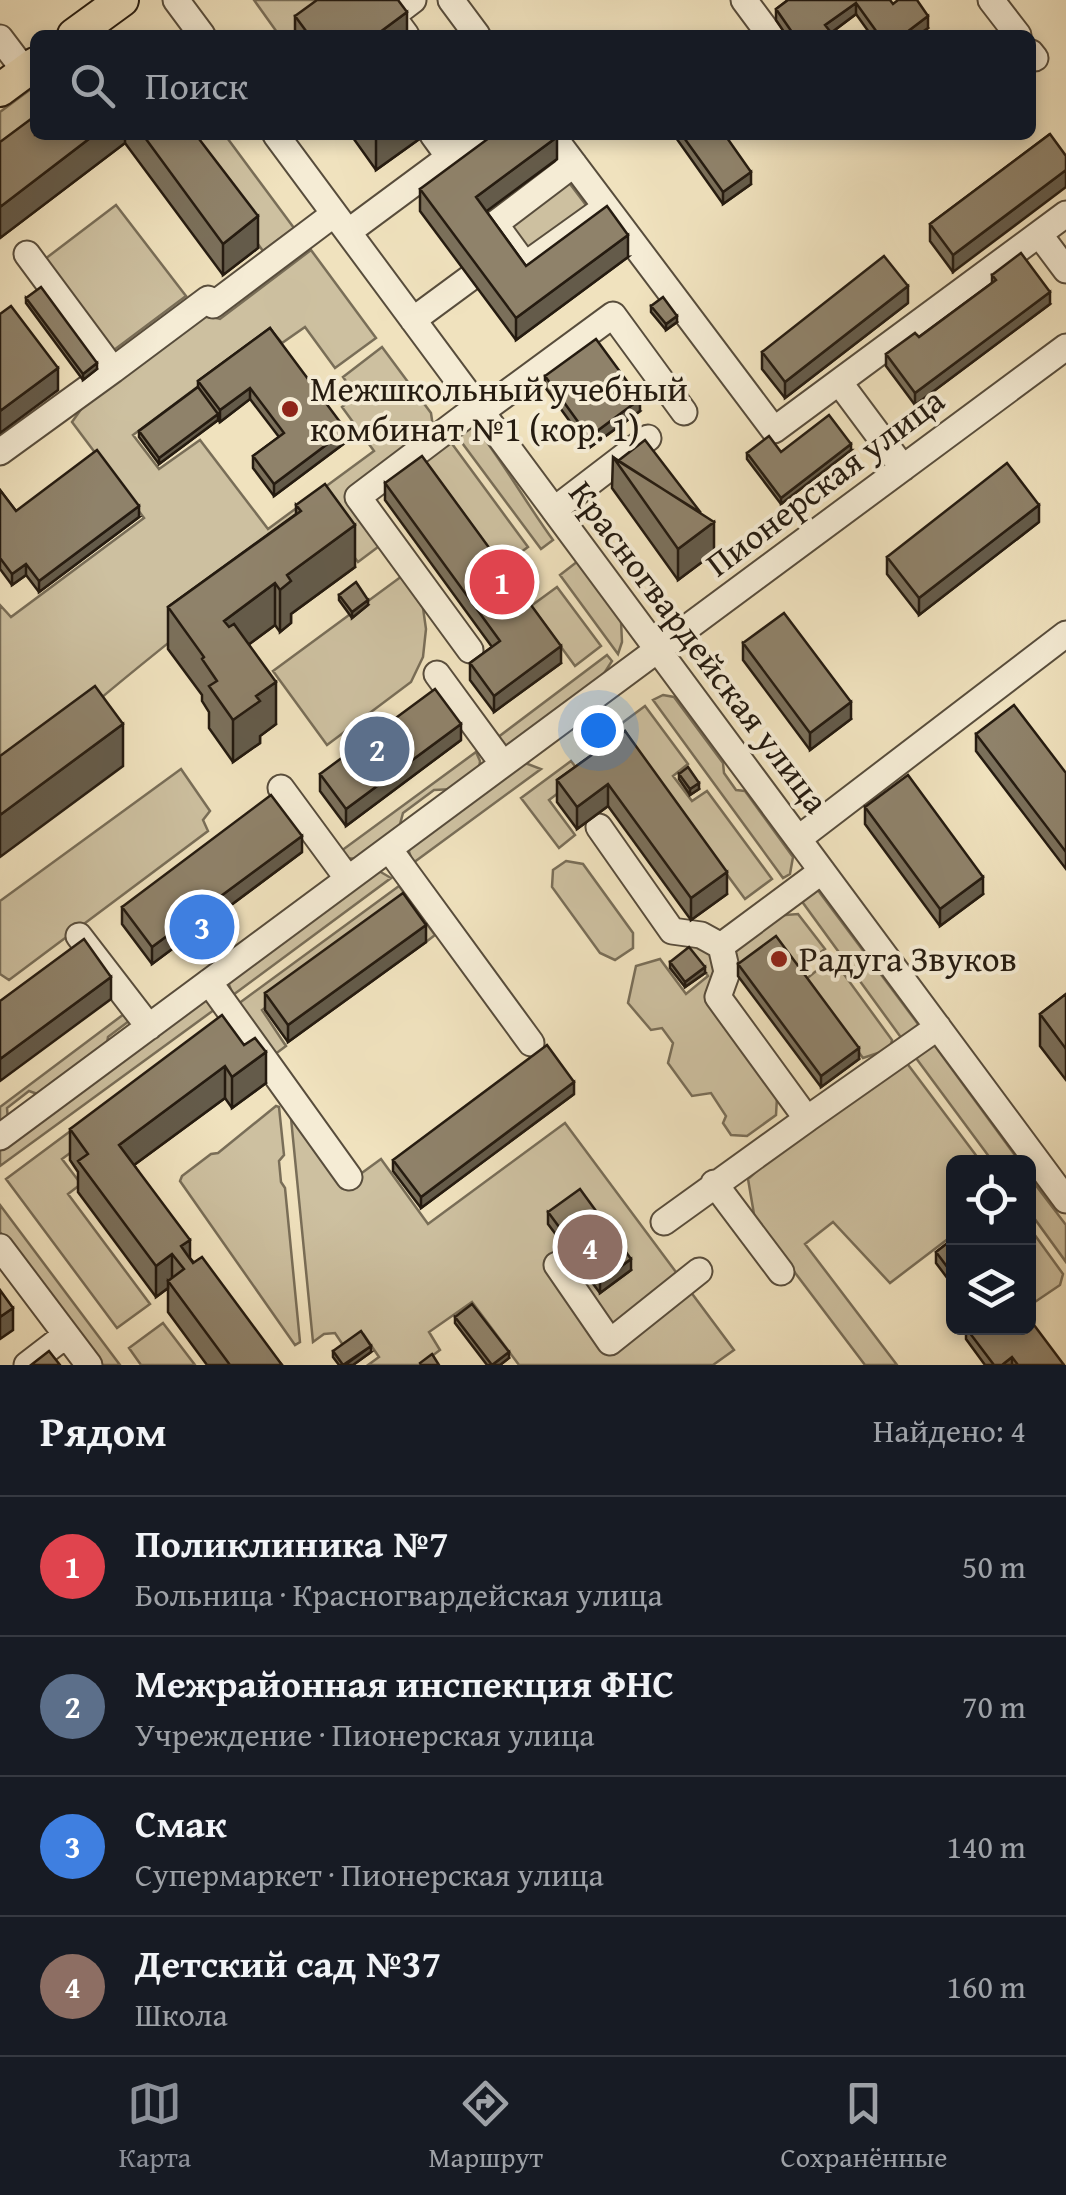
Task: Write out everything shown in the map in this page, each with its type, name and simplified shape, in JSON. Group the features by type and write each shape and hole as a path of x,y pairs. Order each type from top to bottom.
{"main road":[{"path":"81,30 122,0"}],"street":[{"path":"176,0 198,30"},
{"path":"402,30 392,16 414,0"},
{"path":"451,0 473,30"},
{"path":"744,0 766,30"},
{"path":"991,0 1014,30"},
{"path":"0,38 20,75"},
{"name":"Красногвардейская улица","path":"280,140 1066,1200"},
{"path":"437,140 449,157"},
{"path":"0,452 211,302 472,140"},
{"path":"556,140 774,430 1066,214"},
{"path":"574,164 495,224 507,250 525,265 606,206"},
{"path":"1039,234 1066,270"},
{"path":"27,254 113,370"},
{"path":"413,320 470,278"},
{"path":"470,650 358,497 613,316 684,412"},
{"name":"Пионерская улица","path":"0,1137 1066,347"},
{"path":"839,382 904,468"},
{"path":"554,510 648,438"},
{"path":"798,839 1066,634"},
{"path":"437,674 503,764"},
{"path":"281,788 348,879"},
{"path":"599,827 672,931 700,935 720,946 727,972 718,997 807,1120"},
{"path":"389,849 531,1043"},
{"path":"720,946 822,871"},
{"path":"78,936 149,1027"},
{"path":"209,982 349,1177"},
{"path":"664,1222 938,1028"},
{"path":"714,1184 781,1272"},
{"path":"0,1247 89,1365"},
{"path":"557,1265 610,1342 700,1271"},
{"path":"27,1365 66,1335"}],"shaded area":[{"path":"254,0 321,0 325,30 275,30"},
{"path":"30,90 30,123 0,145 0,112"},
{"path":"183,140 229,140 294,228 263,251"},
{"path":"567,180 589,209 531,253 509,224"},
{"path":"116,205 186,296 114,350 45,259"},
{"path":"311,250 376,338 335,368 305,327 282,343 272,331 133,435 159,469 200,440 268,529 374,451 342,407 356,395 343,377 382,347 431,413 434,434 349,498 382,544 358,562 326,520 119,683 0,786 0,605 11,617 144,518 72,422 89,398 200,314 220,319"},
{"path":"469,426 477,429 553,540 541,549 454,432"},
{"path":"447,437 528,547 502,566 421,456"},
{"path":"578,561 621,621 618,654 560,575"},
{"path":"402,576 423,608 423,657 411,682 327,745 273,671"},
{"path":"557,587 601,646 575,666 531,606"},
{"path":"607,655 612,661 603,675 512,745 502,747 493,741"},
{"path":"663,695 674,697 723,763 724,773 736,790 745,791 793,857 790,874 783,878 653,700"},
{"path":"645,706 688,764 673,776 692,801 707,791 772,879 745,899 629,742 617,750 606,735"},
{"path":"476,752 479,771 454,789 434,790 403,813 399,828 358,859 345,858 341,851"},
{"path":"520,761 541,769 413,863 407,846"},
{"path":"571,761 582,775 549,800 575,835 559,848 521,798"},
{"path":"181,769 210,811 203,820 208,831 9,980 0,974 0,901"},
{"path":"566,861 583,864 633,933 633,948 615,960 600,953 552,887 553,870"},
{"path":"379,871 391,878 233,995 228,982"},
{"path":"399,886 435,935 426,942 402,908 262,1010 286,1046 274,1055 238,1004"},
{"path":"817,889 918,1024 918,1033 905,1043 798,896"},
{"path":"798,914 825,949 796,970 736,973 726,950 773,916"},
{"path":"693,939 711,950 777,1097 776,1115 747,1136 731,1135 723,1123 726,1116 711,1093 692,1096 668,1063 673,1043 662,1028 651,1030 628,1003 636,966 660,959 686,994 708,976 686,945"},
{"path":"826,963 838,966 892,1040 890,1049 863,1058 805,980"},
{"path":"206,997 218,1007 0,1166 0,1144"},
{"path":"124,1014 129,1021 108,1037 106,1049 43,1096 29,1091 7,1108 8,1120 0,1125 0,1107"},
{"path":"225,1016 223,1040 62,1159 81,1184 68,1194 150,1304 117,1328 6,1179"},
{"path":"928,1043 935,1046 1015,1155 988,1155 913,1054"},
{"path":"906,1062 976,1155 946,1155 946,1240 890,1283 833,1222 805,1244 897,1365 865,1365 755,1220 748,1179 806,1127"},
{"path":"276,1106 284,1155 279,1161 300,1342 295,1345 180,1181"},
{"path":"290,1108 348,1183 381,1159 428,1224 565,1123 734,1350 713,1365 519,1365 472,1302 429,1332 440,1350 420,1365 368,1365 379,1357 364,1335 345,1348 335,1333 324,1334 313,1342"},
{"path":"1036,1186 1066,1225 1066,1262 1036,1221"},
{"path":"0,1205 120,1365 99,1365 0,1232"},
{"path":"1036,1237 1063,1274 1060,1285 1036,1301"},
{"path":"163,1323 195,1365 141,1365 129,1348"}],"building":[{"path":"317,0 398,0 407,12 383,30 305,30 295,16"},
{"path":"788,0 890,0 893,4 898,0 917,0 928,16 910,30 875,30 856,3 825,25 829,30 791,30 776,9"},
{"path":"30,120 30,140 87,140 0,207 0,142"},
{"path":"1050,134 1066,156 1066,170 953,255 930,224"},
{"path":"147,140 200,140 258,216 223,244"},
{"path":"486,140 553,140 476,197 526,266 607,206 628,235 516,318 420,189"},
{"path":"686,140 729,140 751,172 723,192"},
{"path":"1021,253 1050,292 915,393 886,354 915,333 919,337 996,280 992,275"},
{"path":"884,256 908,286 785,382 762,352"},
{"path":"41,287 97,363 83,374 26,298"},
{"path":"663,297 677,316 666,324 651,306"},
{"path":"11,306 58,368 0,411 0,314"},
{"name":"Межшкольный учебный комбинат №1 (кор. 1)","path":"270,328 346,430 274,484 253,456 284,433 250,388 220,410 198,381"},
{"path":"596,339 640,399 589,437 545,376"},
{"path":"198,387 218,414 159,458 139,431"},
{"path":"829,415 851,444 781,498 747,453 769,436 781,452"},
{"path":"645,440 701,513 618,461"},
{"path":"97,450 139,506 39,581 26,564 12,574 0,558 0,490 16,511"},
{"path":"422,456 561,646 494,696 470,663 500,641 385,483"},
{"path":"613,457 714,522 678,549"},
{"path":"1007,463 1039,505 919,598 887,557"},
{"path":"325,484 355,525 287,575 291,581 280,590 275,583 224,621 229,627 234,624 276,682 256,696 260,701 233,720 209,686 217,681 204,657 168,607 301,511 296,505"},
{"path":"356,582 368,600 352,612 339,595"},
{"path":"784,613 851,702 810,733 743,643"},
{"path":"95,686 123,724 0,815 0,756"},
{"path":"435,689 461,724 346,809 320,774"},
{"path":"1014,705 1066,773 1066,852 976,734"},
{"path":"625,731 727,872 691,898 608,784 577,807 557,780"},
{"path":"688,767 699,783 690,789 679,774"},
{"path":"908,775 983,877 940,909 865,807"},
{"path":"271,795 302,836 152,947 122,907"},
{"path":"403,893 426,925 288,1025 265,993"},
{"path":"776,936 859,1048 821,1076 738,964"},
{"path":"84,939 111,977 0,1059 0,1001"},
{"path":"689,947 705,967 685,982 670,962"},
{"path":"1066,994 1066,1049 1040,1014"},
{"path":"222,1015 244,1045 255,1038 266,1052 232,1077 225,1066 119,1145 190,1240 181,1246 193,1263 202,1257 282,1365 230,1365 168,1281 184,1269 172,1254 156,1266 78,1161 88,1154 70,1129"},
{"path":"547,1045 574,1082 421,1197 393,1160"},
{"path":"580,1189 631,1259 600,1282 548,1212"},
{"path":"946,1244 946,1265 936,1252"},
{"path":"0,1290 13,1308 0,1317"},
{"path":"472,1304 509,1352 492,1365 455,1317"},
{"path":"1036,1328 1064,1365 1018,1365 1012,1357 1002,1365 994,1365 971,1335 1036,1335"},
{"path":"361,1331 371,1346 343,1365 333,1351"},
{"path":"49,1351 60,1365 31,1365"},
{"path":"432,1354 439,1365 421,1365 420,1363"}],"place":[{"name":"Межшкольный учебный комбинат №1 (кор. 1)","path":"290,409"},
{"name":"Поликлиника №7","path":"502,582"},
{"name":"Межрайонная инспекция ФНС","path":"377,749"},
{"name":"Смак","path":"202,927"},
{"name":"Радуга Звуков","path":"779,959"},
{"name":"Детский сад №37","path":"590,1247"}]}
